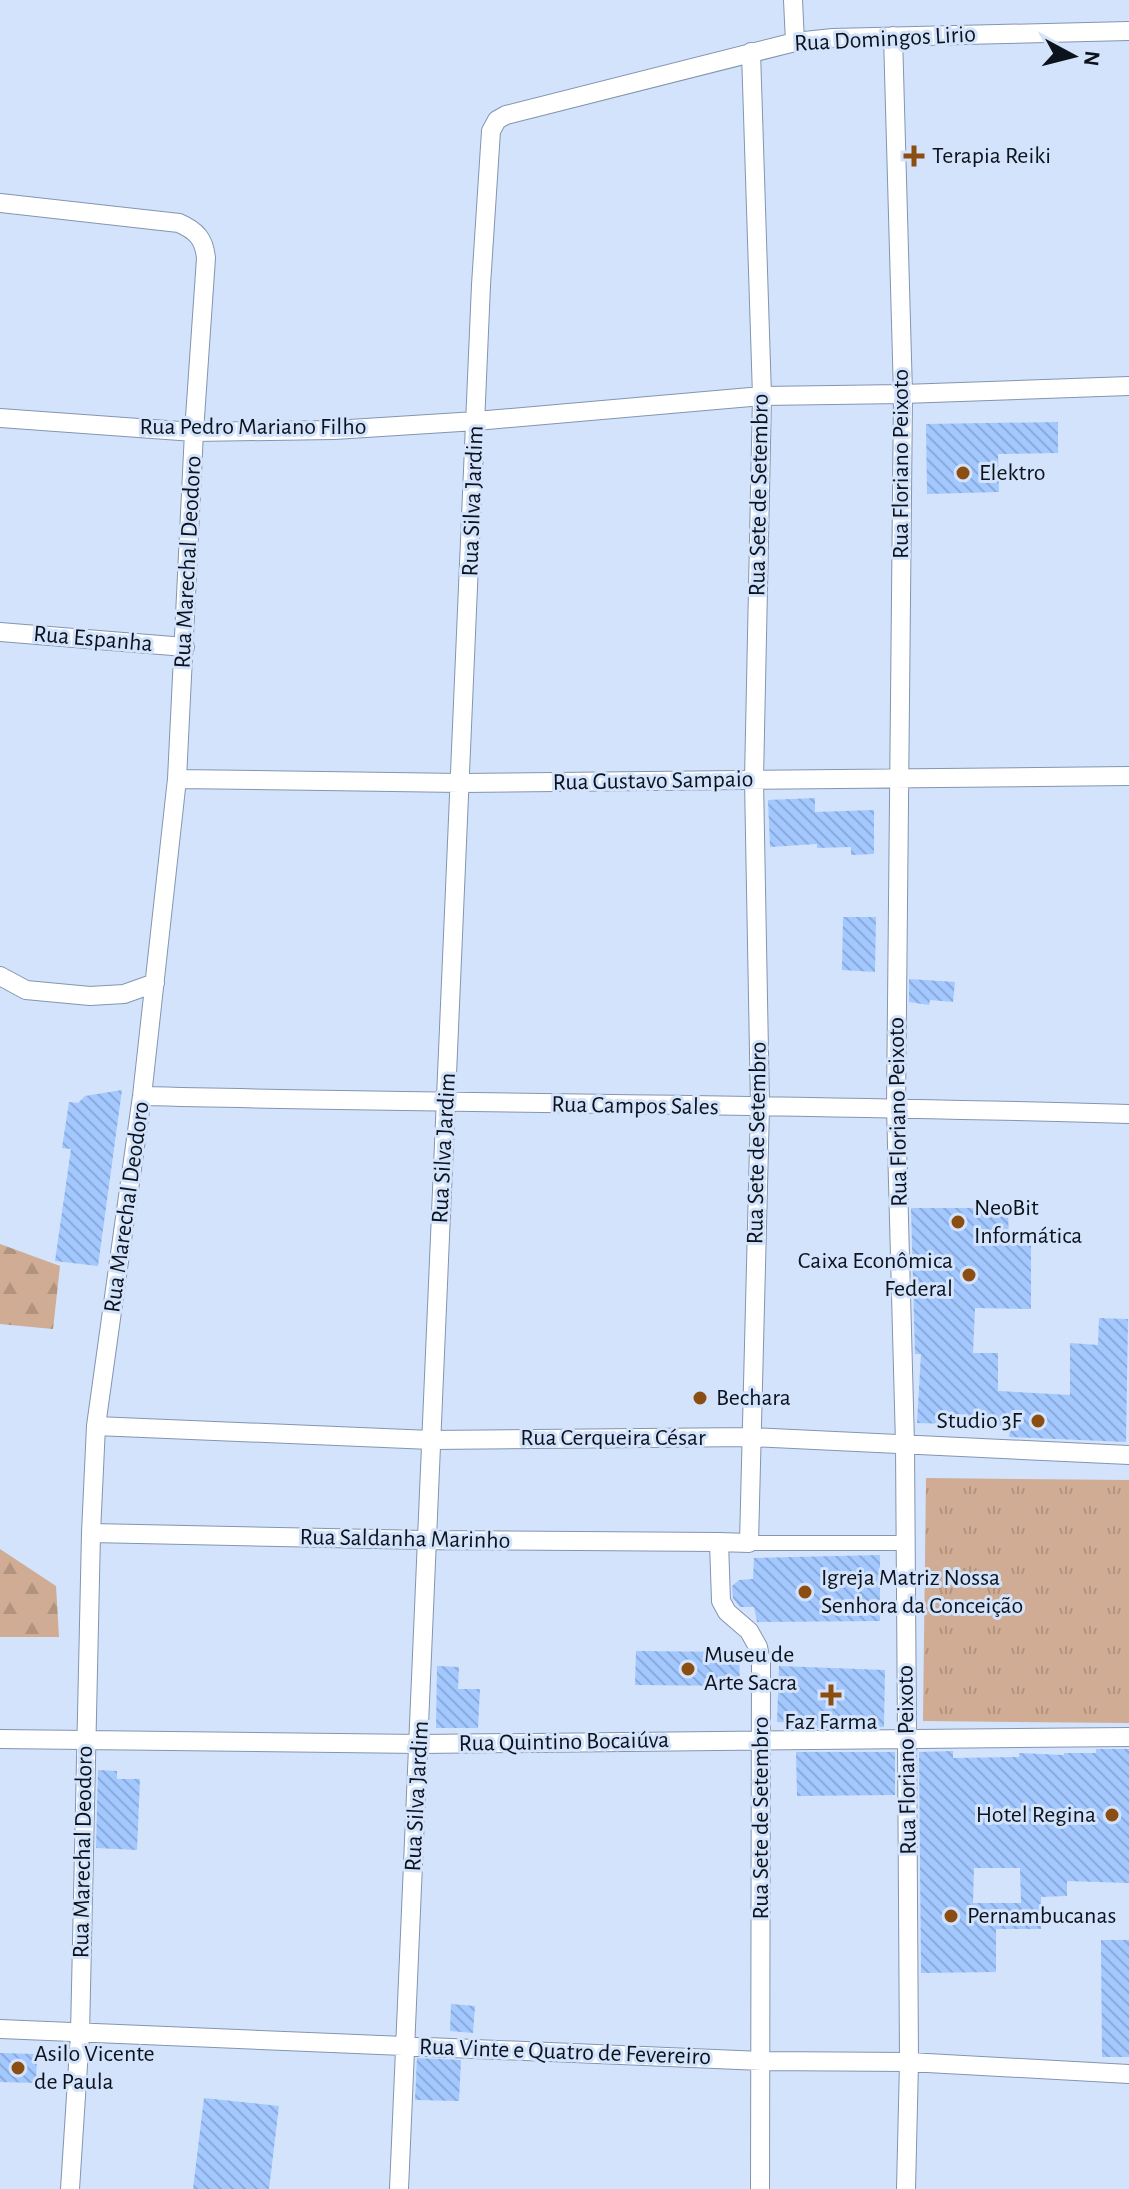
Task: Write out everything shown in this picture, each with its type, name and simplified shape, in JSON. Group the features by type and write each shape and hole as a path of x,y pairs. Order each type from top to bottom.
{"street":[{"path":"793,0 795,42"},
{"name":"Rua Domingos Lirio","path":"506,115 795,42 893,36 1129,31"},
{"name":"Rua Floriano Peixoto","path":"893,36 903,394 896,1107 905,1444 909,2062 906,2189"},
{"name":"Rua Sete de Setembro","path":"749,1543 760,1107 754,780 762,396 751,52"},
{"name":"Rua Silva Jardim","path":"399,2189 489,143 497,120 506,115"},
{"name":"Rua Marechal Deodoro","path":"0,203 179,223 193,229 204,243 206,258 177,779 142,1096 96,1426 80,2034 70,2189"},
{"name":"Rua Pedro Mariano Filho","path":"0,418 194,432 334,430 762,396 1129,386"},
{"name":"Rua Espanha","path":"0,632 185,647"},
{"name":"Rua Gustavo Sampaio","path":"177,779 461,783 1129,776"},
{"path":"0,976 26,990 90,996 124,994 155,983"},
{"name":"Rua Campos Sales","path":"142,1096 446,1103 896,1107 1129,1114"},
{"name":"Rua Cerqueira César","path":"96,1426 431,1440 750,1437 1129,1455"},
{"name":"Rua Saldanha Marinho","path":"91,1533 719,1542"},
{"path":"719,1542 904,1543"},
{"name":"Rua Sete de Setembro","path":"719,1542 721,1601 727,1612 749,1631 758,1647 761,1662 760,2189"},
{"name":"Rua Quintino Bocaiúva","path":"0,1739 420,1744 1129,1737"},
{"name":"Rua Vinte e Quatro de Fevereiro","path":"0,2029 762,2061 909,2062 1129,2074"}],"green space":[{"path":"0,1244 60,1266 53,1329 0,1324"},
{"path":"926,1478 1129,1480 1129,1723 923,1721"},
{"path":"0,1549 56,1586 59,1637 0,1637"}],"building":[{"name":"Elektro","path":"1058,422 1058,453 998,454 999,492 927,494 926,424"},
{"path":"815,798 815,812 874,810 874,854 851,855 851,847 817,848 817,844 770,847 768,800"},
{"path":"843,917 876,917 875,972 842,970"},
{"path":"909,979 955,982 953,1002 930,1000 929,1005 909,1002"},
{"path":"122,1090 98,1266 55,1261 71,1149 62,1148 69,1102 78,1103 85,1096"},
{"path":"911,1208 1008,1208 1009,1243 1031,1243 1031,1309 975,1308 973,1353 998,1353 998,1391 1070,1395 1070,1343 1098,1345 1099,1318 1128,1319 1126,1442 1009,1437 1010,1426 917,1423 921,1354 915,1354"},
{"name":"Igreja Matriz Nossa Senhora da Conceição","path":"880,1555 880,1621 757,1622 754,1607 740,1607 733,1598 732,1586 739,1580 753,1579 754,1558"},
{"name":"Museu de Arte Sacra","path":"636,1651 739,1652 740,1686 635,1685"},
{"path":"437,1666 459,1667 458,1689 480,1689 478,1728 436,1728"},
{"name":"Faz Farma","path":"779,1666 885,1670 884,1727 796,1728 796,1723 777,1722"},
{"path":"1096,1749 1129,1749 1129,1883 1067,1881 1067,1896 1041,1897 1041,1929 996,1929 996,1972 921,1973 919,1752 953,1751 953,1758 1019,1757 1019,1753 1096,1753","holes":["974,1868 1020,1868 1021,1903 973,1903"]},
{"path":"796,1752 895,1752 895,1795 797,1796"},
{"path":"98,1770 117,1771 117,1779 140,1779 137,1850 96,1848"},
{"path":"1101,1940 1129,1940 1129,2057 1102,2057"},
{"path":"451,2004 475,2006 473,2033 450,2031"},
{"name":"Asilo Vicente de Paula","path":"0,2053 37,2054 36,2083 0,2082"},
{"path":"417,2058 461,2060 459,2101 415,2100"},
{"path":"204,2098 279,2106 269,2189 193,2189"}],"place":[{"name":"Terapia Reiki","path":"914,156"},
{"name":"Elektro","path":"963,473"},
{"name":"NeoBit Informática","path":"958,1222"},
{"name":"Caixa Econômica Federal","path":"969,1275"},
{"name":"Bechara","path":"700,1398"},
{"name":"Studio 3F","path":"1038,1421"},
{"name":"Igreja Matriz Nossa Senhora da Conceição","path":"805,1592"},
{"name":"Museu de Arte Sacra","path":"688,1669"},
{"name":"Faz Farma","path":"831,1695"},
{"name":"Hotel Regina","path":"1112,1815"},
{"name":"Pernambucanas","path":"951,1916"},
{"name":"Asilo Vicente de Paula","path":"18,2068"}]}
